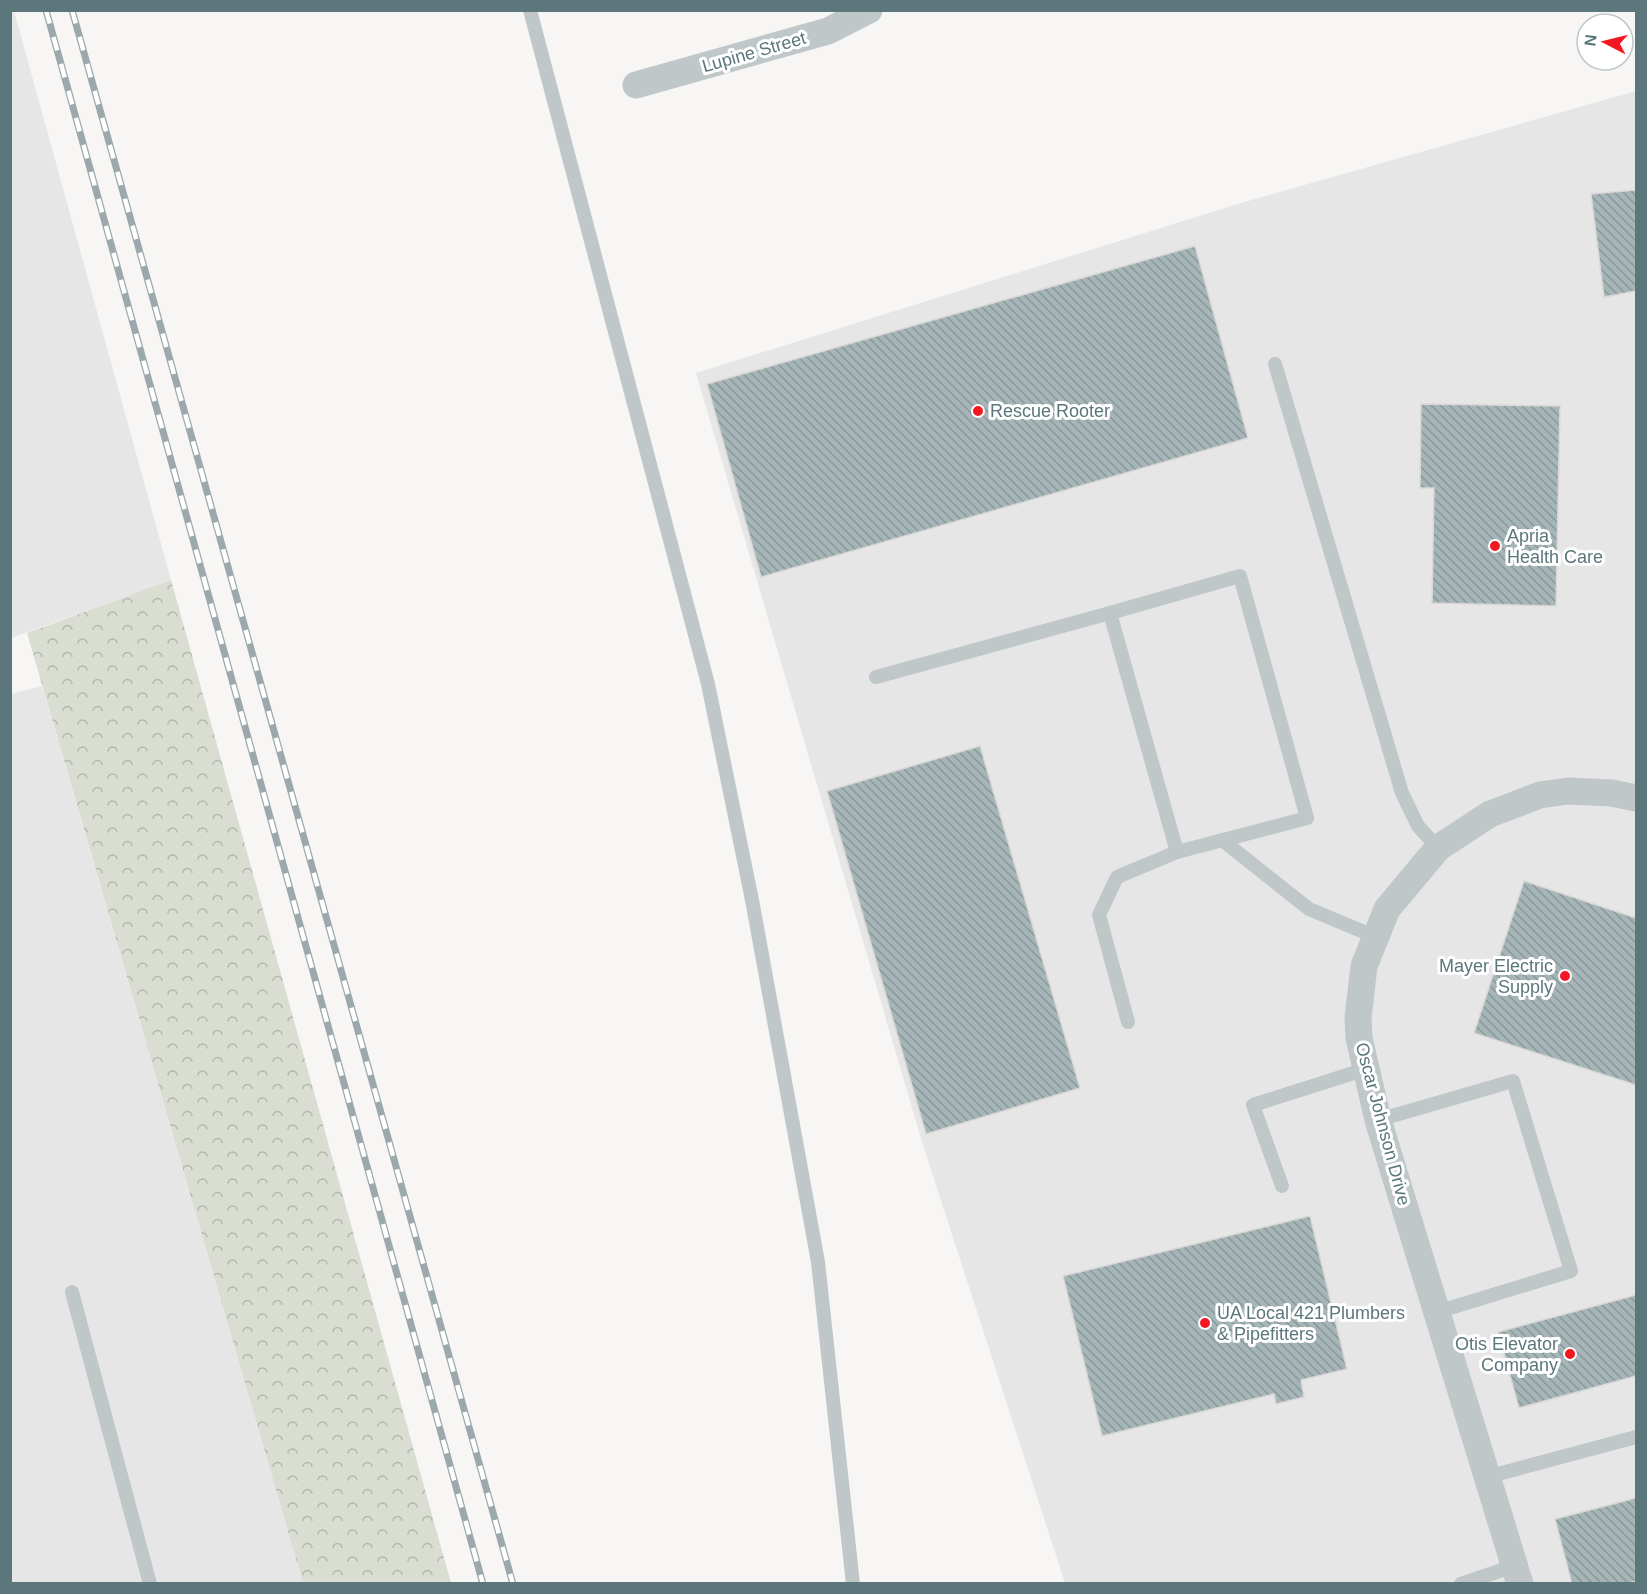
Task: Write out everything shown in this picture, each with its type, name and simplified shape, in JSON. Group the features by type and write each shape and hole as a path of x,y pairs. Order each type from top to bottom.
{"street":[{"name":"Lupine Street","path":"636,85 828,31 869,10"},
{"name":"Oscar Johnson Drive","path":"1517,1575 1378,1120 1366,1069 1358,1018 1364,966 1387,909 1438,848 1490,814 1540,795 1595,792 1636,798"}],"lane":[{"path":"530,10 708,684 752,900 818,1262 853,1584"},
{"path":"1275,364 1402,793 1418,826 1438,848"},
{"path":"876,677 1240,576 1306,818 1177,852 1116,877 1098,915 1128,1022"},
{"path":"1110,613 1177,852"},
{"path":"1222,840 1309,909 1376,937"},
{"path":"1282,1186 1253,1105 1366,1069"},
{"path":"1378,1120 1513,1081 1520,1103 1571,1271 1437,1312"},
{"path":"72,1292 150,1584"},
{"path":"1487,1477 1636,1437"},
{"path":"1461,1584 1517,1575"}],"shaded area":[{"path":"10,11 14,11 171,580 11,638"},
{"path":"1636,91 1636,1583 1065,1583 923,1145 696,373 1241,203"},
{"path":"42,686 303,1583 11,1584 10,694"}],"green space":[{"path":"171,580 451,1583 303,1583 27,633"}],"building":[{"path":"1636,190 1636,291 1604,297 1591,194"},
{"name":"Rescue Rooter","path":"1195,246 1248,438 761,577 707,384"},
{"name":"Apria Health Care","path":"1421,404 1560,406 1556,606 1432,603 1434,488 1420,488"},
{"path":"980,746 1080,1088 926,1134 827,791"},
{"name":"Mayer Electric Supply","path":"1524,881 1636,918 1636,1085 1474,1033"},
{"name":"UA Local 421 Plumbers & Pipefitters","path":"1310,1216 1347,1369 1301,1380 1304,1397 1276,1404 1274,1394 1102,1436 1063,1276"},
{"name":"Otis Elevator Company","path":"1636,1295 1636,1376 1519,1408 1498,1332"},
{"path":"1636,1498 1636,1581 1626,1584 1572,1584 1555,1519"}],"railway":[{"path":"46,10 483,1584"},
{"path":"72,10 513,1584"}],"place":[{"name":"Rescue Rooter","path":"978,411"},
{"name":"Apria Health Care","path":"1495,546"},
{"name":"Mayer Electric Supply","path":"1565,976"},
{"name":"UA Local 421 Plumbers & Pipefitters","path":"1205,1323"},
{"name":"Otis Elevator Company","path":"1570,1354"}]}
